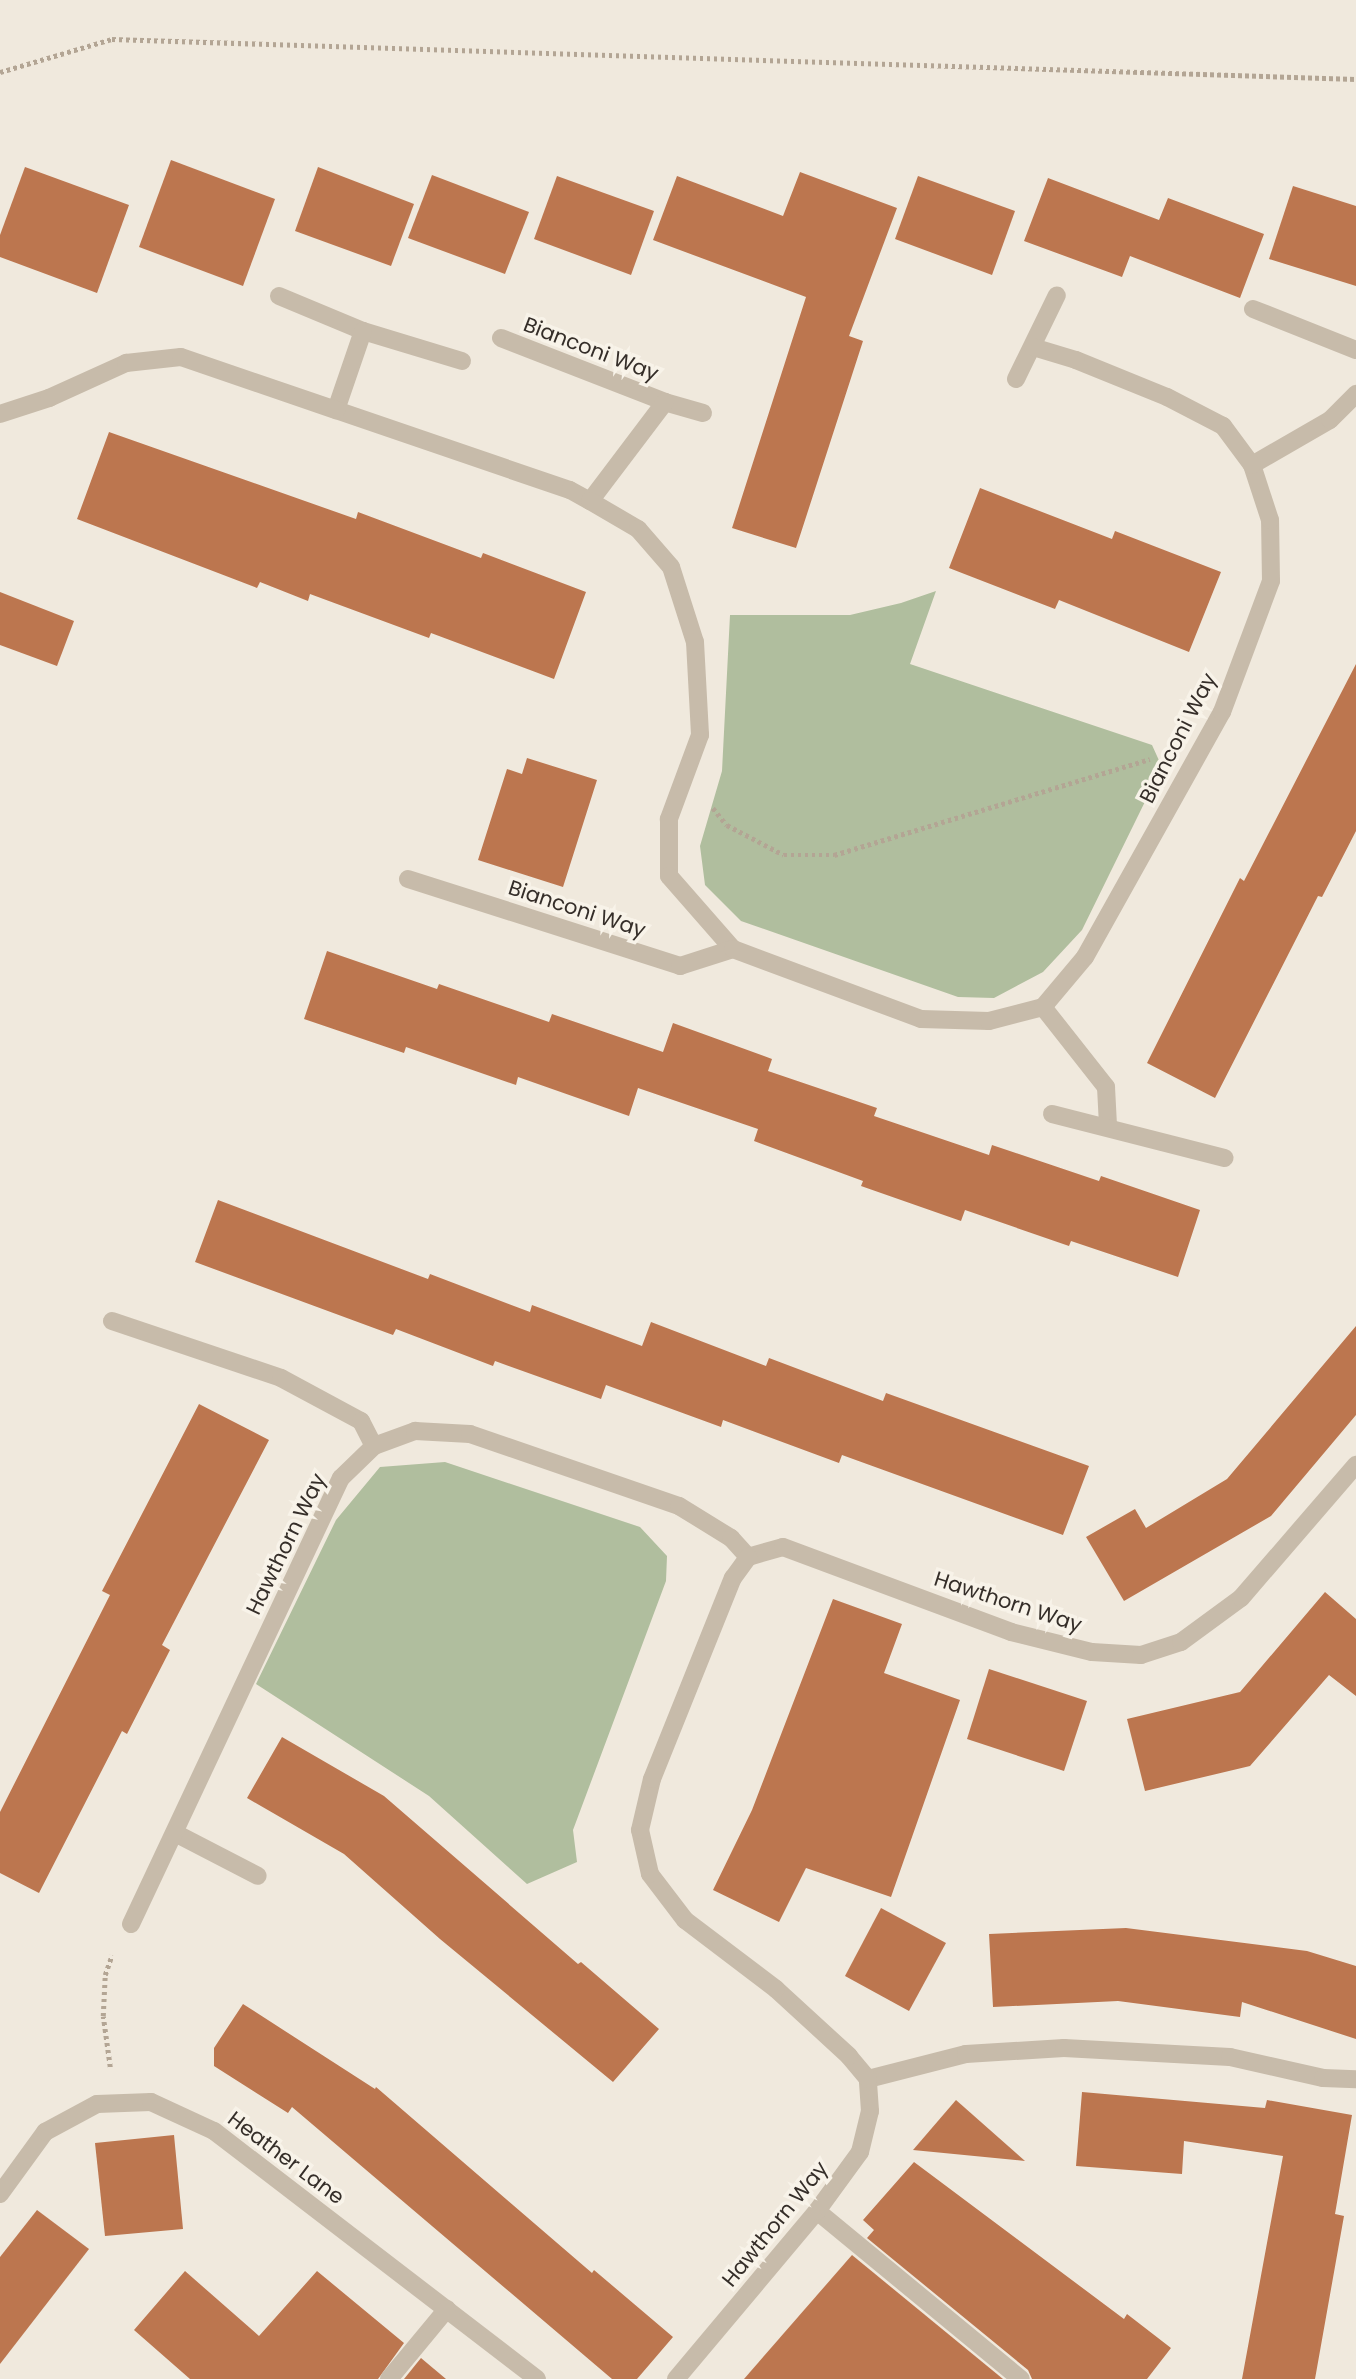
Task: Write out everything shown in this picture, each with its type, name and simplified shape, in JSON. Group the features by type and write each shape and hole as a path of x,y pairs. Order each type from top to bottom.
{"street":[{"path":"1016,379 1056,295"},
{"path":"279,296 363,331 463,360"},
{"path":"1254,309 1356,350"},
{"path":"336,410 363,331"},
{"name":"Bianconi Way","path":"500,338 664,402 703,413"},
{"name":"Bianconi Way","path":"1033,347 1076,360 1156,393 1223,426 1252,465 1270,520 1271,581 1222,712 1085,957 1042,1007"},
{"path":"0,414 49,398 127,363 181,357 570,490 638,529 671,566 695,642 700,735 668,819 669,876 733,948 920,1019 989,1021 1042,1007 1106,1087 1108,1126"},
{"path":"1252,465 1330,420 1356,394"},
{"name":"Bianconi Way","path":"590,501 664,402"},
{"name":"Bianconi Way","path":"408,879 680,966 733,948"},
{"path":"1052,1114 1108,1126 1224,1158"},
{"path":"112,1321 281,1378 360,1421 374,1446"},
{"name":"Hawthorn Way","path":"131,1924 341,1478 374,1446 415,1431 470,1434 679,1506 731,1538 748,1557 783,1547 1012,1632 1092,1652 1141,1655 1181,1642 1241,1598 1356,1465"},
{"path":"748,1557 733,1578 652,1779 640,1830 650,1874 685,1920 776,1989 849,2056 868,2080 966,2053 1064,2048 1230,2057 1323,2078 1356,2079"},
{"path":"175,1833 258,1876"},
{"name":"Hawthorn Way","path":"676,2379 817,2211 860,2152 870,2111 868,2080"},
{"name":"Heather Lane","path":"0,2194 45,2132 97,2104 151,2102 214,2131 537,2379"},
{"path":"817,2211 1021,2379"},
{"path":"388,2379 447,2309"}],"path":[{"path":"0,72 112,39 1356,79"},
{"path":"688,768 727,825 784,855 834,855 1205,743"},
{"path":"115,2103 103,2016 105,1975 117,1943 131,1924"}],"green space":[{"path":"936,591 910,664 1152,745 1162,767 1082,930 1043,972 994,998 958,997 741,921 705,885 700,846 722,771 730,615 850,615 901,603"},
{"path":"445,1462 640,1527 667,1556 666,1581 573,1830 577,1862 527,1884 429,1796 256,1684 336,1520 380,1467"}],"building":[{"path":"171,160 275,199 243,286 139,247"},
{"path":"25,167 129,205 97,293 0,257 0,235"},
{"path":"318,167 414,204 391,266 295,231"},
{"path":"800,172 897,208 849,336 863,341 796,548 732,528 806,297 653,240 677,176 783,216"},
{"path":"432,175 529,212 505,274 408,238"},
{"path":"557,176 654,211 631,275 534,239"},
{"path":"918,176 1015,211 992,275 895,239"},
{"path":"1048,178 1159,220 1168,198 1264,234 1240,298 1130,256 1122,277 1024,241"},
{"path":"1293,186 1356,206 1356,286 1269,259"},
{"path":"109,432 356,519 358,512 481,558 483,553 586,592 554,679 431,633 429,638 310,594 308,601 260,582 257,588 77,519"},
{"path":"980,488 1112,539 1115,531 1221,572 1189,652 1059,600 1055,609 949,568"},
{"path":"0,592 74,621 57,666 0,645"},
{"path":"1356,664 1356,831 1322,897 1318,896 1215,1098 1147,1063 1240,878 1244,881"},
{"path":"527,758 597,780 563,887 478,860 507,769 522,774"},
{"path":"327,951 437,989 439,984 549,1022 552,1014 663,1052 673,1023 772,1059 768,1071 877,1108 874,1116 989,1155 992,1145 1099,1181 1101,1176 1200,1210 1178,1277 1071,1241 1069,1246 965,1210 961,1221 861,1186 863,1181 754,1141 758,1129 638,1088 629,1116 518,1077 516,1085 406,1047 404,1053 304,1019"},
{"path":"218,1200 428,1279 430,1274 530,1312 532,1305 642,1346 651,1322 766,1366 769,1358 883,1401 886,1393 1089,1466 1063,1535 842,1455 839,1463 723,1420 721,1427 606,1385 601,1399 495,1361 493,1366 396,1329 393,1335 195,1262"},
{"path":"1356,1326 1356,1415 1271,1516 1124,1601 1086,1537 1135,1509 1146,1528 1227,1479"},
{"path":"199,1404 269,1440 162,1645 170,1650 127,1734 122,1731 39,1893 0,1873 0,1812 110,1595 102,1591"},
{"path":"1325,1592 1356,1619 1356,1696 1329,1675 1250,1766 1145,1791 1127,1719 1240,1692"},
{"path":"833,1599 902,1624 884,1673 960,1700 891,1897 806,1868 779,1922 713,1890 752,1810"},
{"path":"989,1669 1087,1701 1064,1771 967,1739"},
{"path":"282,1737 384,1796 578,1964 581,1962 659,2029 613,2082 440,1939 344,1854 247,1798"},
{"path":"881,1908 946,1943 909,2011 845,1976"},
{"path":"1126,1928 1307,1951 1356,1966 1356,2039 1242,2002 1240,2017 1118,2001 993,2007 989,1934"},
{"path":"243,2004 375,2089 376,2087 592,2273 594,2270 673,2337 637,2379 612,2379 292,2107 288,2113 214,2066 214,2048"},
{"path":"1082,2092 1265,2108 1267,2100 1352,2115 1335,2214 1344,2216 1315,2379 1242,2379 1283,2156 1184,2141 1182,2174 1076,2166"},
{"path":"956,2100 1025,2161 913,2150"},
{"path":"174,2135 183,2229 105,2236 95,2143"},
{"path":"914,2162 1124,2319 1127,2314 1171,2348 1147,2379 1032,2379 1028,2370 867,2238 874,2230 863,2220"},
{"path":"37,2210 89,2249 0,2364 0,2257"},
{"path":"852,2255 1003,2379 744,2379"},
{"path":"185,2271 259,2336 317,2271 404,2343 378,2379 190,2379 134,2330"},
{"path":"421,2358 446,2379 404,2379"}]}
